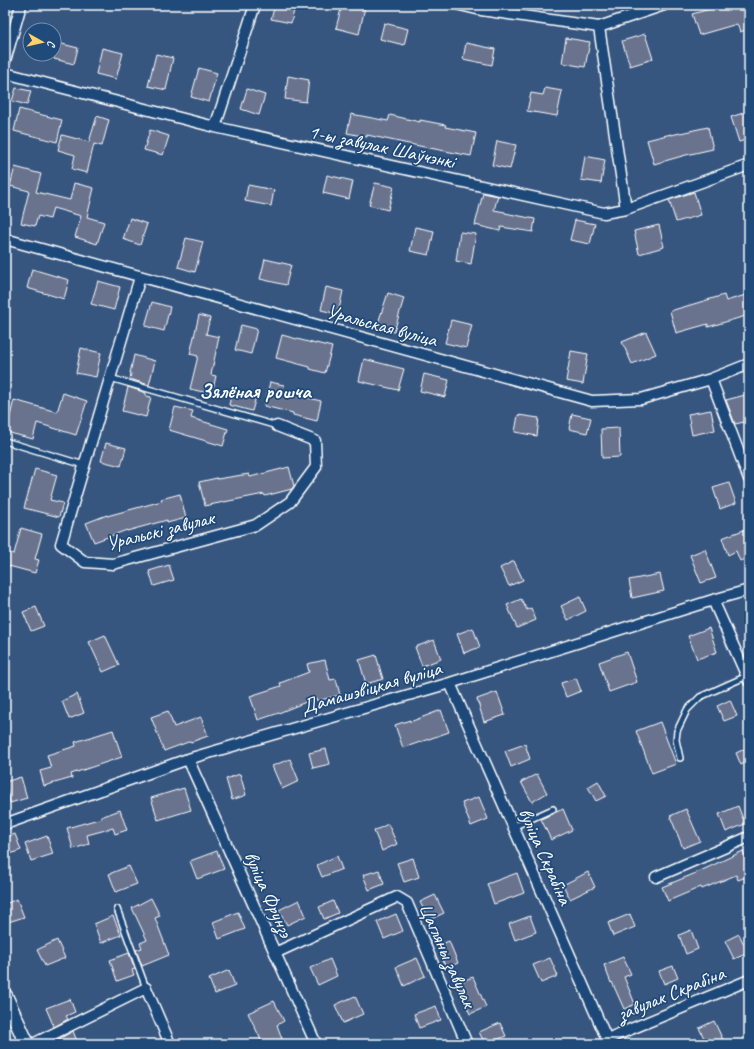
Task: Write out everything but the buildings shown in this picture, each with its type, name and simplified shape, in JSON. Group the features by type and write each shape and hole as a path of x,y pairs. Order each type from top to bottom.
{"main road":[{"path":"5,996 27,1044"}],"street":[{"path":"5,61 21,5"},
{"path":"215,127 255,5"},
{"path":"460,5 482,7 599,28 664,5"},
{"path":"599,28 626,209"},
{"name":"1-ы завулак Шаўчэнкі","path":"5,73 215,127 604,213 626,209 749,165"},
{"name":"Уральская вуліца","path":"5,240 592,401 641,399 711,379 749,364"},
{"name":"Уральскі завулак","path":"140,277 61,544 85,562 113,564 256,524 290,502 316,467 315,441 277,426"},
{"path":"711,379 749,479"},
{"name":"Дамашэвіцкая вуліца","path":"5,824 188,759 450,683 749,590"},
{"path":"713,600 748,678"},
{"name":"вуліца Скрабіна","path":"450,683 608,1042"},
{"name":"вуліца Фрунзэ","path":"188,759 316,1044"},
{"path":"656,877 749,837"},
{"name":"Цагляны завулак","path":"275,953 397,897 407,903 467,1044"},
{"name":"завулак Скрабіна","path":"608,1042 749,980"},
{"path":"32,1044 146,988 170,1044"}],"lane":[{"path":"110,378 277,426"},
{"path":"5,441 84,465"},
{"path":"680,758 676,740 677,731 687,710 700,697 748,678"},
{"path":"513,827 553,809"},
{"path":"117,909 146,988"}],"district":[{"name":"Зялёная рошча","path":"255,391"}]}
